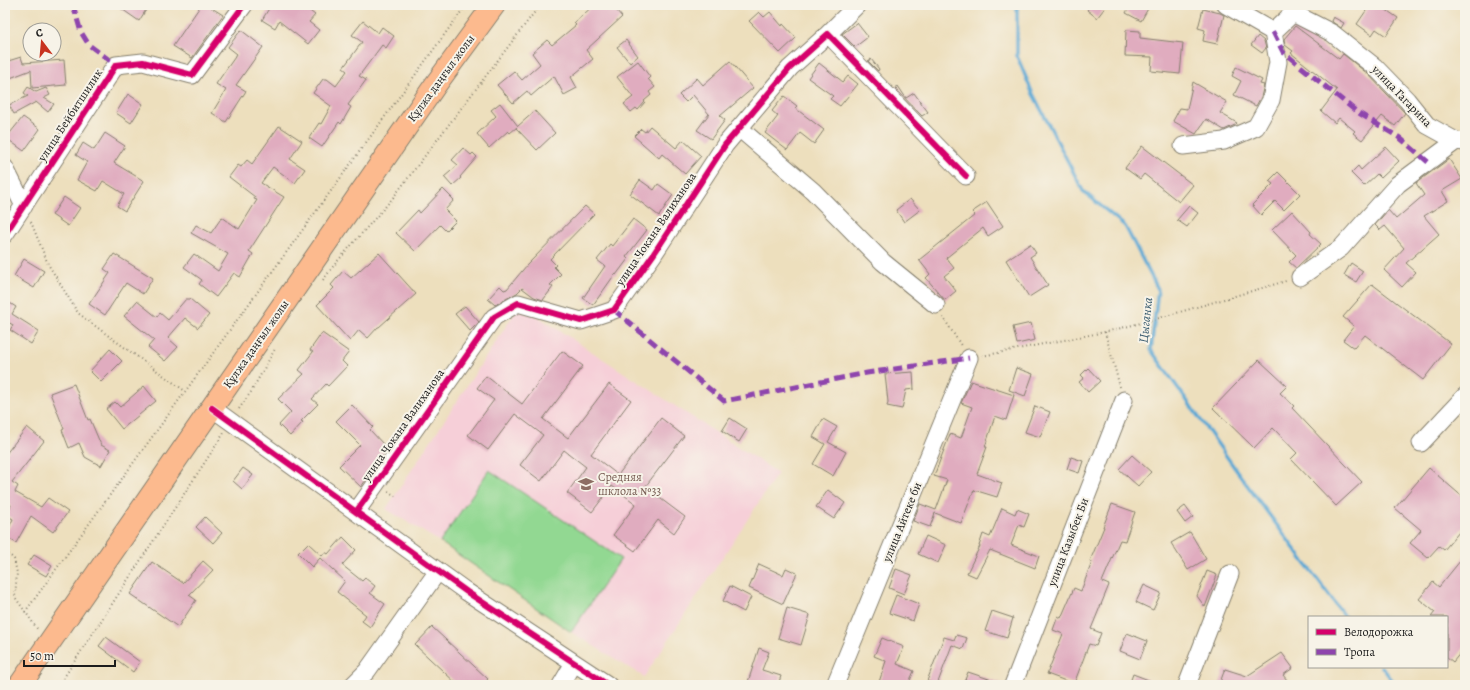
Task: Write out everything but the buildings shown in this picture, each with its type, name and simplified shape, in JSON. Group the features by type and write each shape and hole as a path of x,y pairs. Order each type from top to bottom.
{"main road":[{"name":"Құлжа даңғыл жолы","path":"20,685 436,84 494,5"}],"street":[{"name":"улица Бейбитшилик","path":"5,234 116,65 143,62 192,75 244,5"},
{"path":"857,5 828,34 966,176"},
{"path":"1183,146 1224,141 1256,127 1271,100 1278,62 1273,32 1226,5"},
{"name":"улица Гагарина","path":"1273,32 1293,13 1332,33 1376,67 1428,125 1460,141 1398,184 1341,248 1300,277"},
{"name":"улица Чокана Валиханова","path":"356,512 494,317 518,302 581,321 614,310 653,256 725,145 790,68 828,34"},
{"path":"739,128 813,191 882,262 936,305"},
{"path":"5,168 24,206"},
{"name":"улица Айтеке би","path":"835,685 969,358"},
{"path":"1421,443 1465,396"},
{"name":"улица Казыбек Би","path":"1013,685 1124,400"},
{"path":"212,408 467,592 608,685"},
{"path":"353,685 367,671 438,571"},
{"path":"1187,685 1230,574"},
{"path":"561,685 574,663"}],"path":[{"path":"25,612 466,5"},
{"path":"322,281 392,199 540,5"},
{"path":"24,206 48,264 78,313 185,391"},
{"path":"936,305 969,358 1105,332 1163,318 1300,277"},
{"path":"1105,332 1124,400"},
{"path":"59,685 251,392 278,343"},
{"path":"5,551 14,559 17,573 15,597 48,643"}],"shaded area":[{"name":"Средняя шклола №33","path":"520,305 778,473 644,677 571,632 440,542 386,509"}],"green space":[{"path":"489,470 621,559 571,632 440,542"}],"waterway":[{"name":"Цыганка","path":"1017,5 1017,56 1032,92 1083,191 1125,226 1158,289 1151,350 1239,474 1344,616"},
{"name":"Цыганка","path":"1383,668 1396,685"}],"marked path":[{"path":"73,5 81,32 89,45 116,65"},
{"path":"1273,32 1283,52 1357,112 1400,138 1428,162"},
{"path":"614,310 724,401 867,373 969,358"}],"cycle path":[{"path":"5,234 116,65 143,62 192,75 244,5"},
{"path":"356,512 494,317 518,303 581,321 614,310 653,255 725,145 790,68 828,34 966,176"},
{"path":"212,408 467,592 608,685"}],"place":[{"name":"Средняя шклола №33","path":"586,484"}]}
